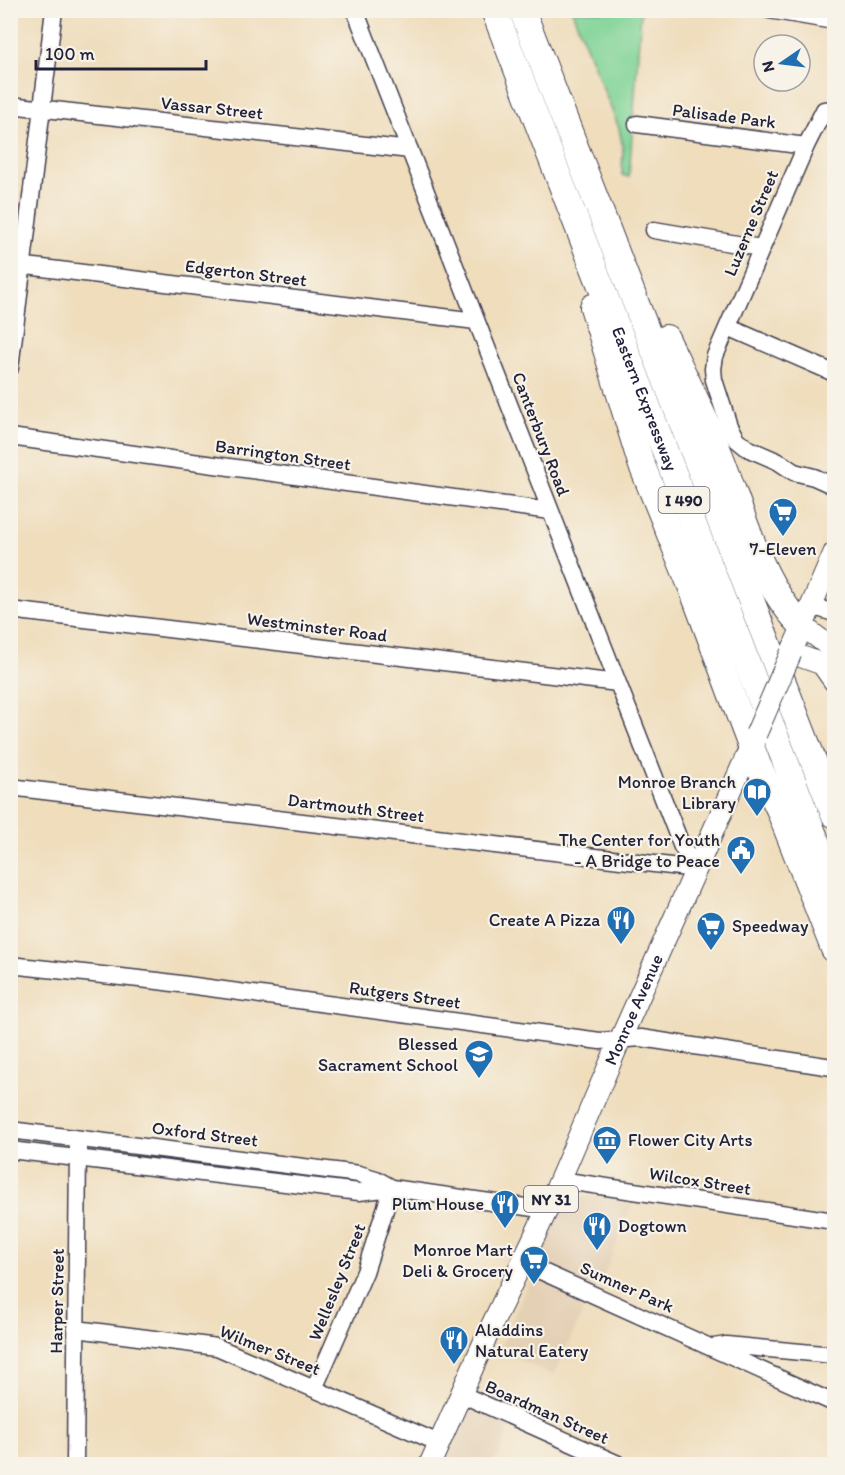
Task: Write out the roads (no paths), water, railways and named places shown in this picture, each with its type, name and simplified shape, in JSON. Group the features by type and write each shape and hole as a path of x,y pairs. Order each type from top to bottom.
{"highway":[{"name":"Eastern Expressway","path":"494,10 834,887"},
{"name":"Eastern Expressway","path":"522,10 834,814"},
{"path":"534,113 641,463 754,740 834,949"},
{"path":"584,170 700,410 769,581 788,611 807,616"}],"main road":[{"name":"Monroe Avenue","path":"430,1464 489,1331 547,1210 834,553"},
{"path":"807,616 834,650"},
{"path":"791,653 822,664 834,681"}],"street":[{"path":"10,368 17,264 54,10"},
{"name":"Canterbury Road","path":"355,10 682,847 696,869"},
{"path":"769,10 834,21"},
{"name":"Vassar Street","path":"10,105 410,150"},
{"name":"Luzerne Street","path":"831,109 822,113 806,146 715,356 713,369 714,380 736,440 747,448 806,476 834,486"},
{"name":"Palisade Park","path":"637,124 806,146"},
{"path":"654,230 761,248"},
{"name":"Edgerton Street","path":"17,264 476,321"},
{"path":"728,327 834,374"},
{"name":"Barrington Street","path":"10,437 550,511"},
{"name":"Westminster Road","path":"10,610 618,683"},
{"path":"807,616 834,613"},
{"name":"Dartmouth Street","path":"10,787 696,869"},
{"name":"Rutgers Street","path":"10,965 158,981 600,1041 641,1038 832,1067"},
{"name":"Oxford Street","path":"10,1130 359,1174 376,1179 392,1188"},
{"name":"Harper Street","path":"75,1464 78,1138"},
{"name":"Oxford Street","path":"10,1150 358,1192 392,1188 547,1210"},
{"name":"Wilcox Street","path":"560,1179 834,1221"},
{"name":"Wellesley Street","path":"314,1389 365,1272 392,1188"},
{"name":"Sumner Park","path":"523,1263 714,1347 728,1356 834,1403"},
{"name":"Wilmer Street","path":"76,1329 217,1347 440,1443"},
{"name":"Sumner Park","path":"714,1347 726,1345 834,1355"},
{"name":"Boardman Street","path":"461,1394 618,1464"}],"place":[{"name":"7-Eleven","path":"783,538"},
{"name":"Monroe Branch Library","path":"757,818"},
{"name":"The Center for Youth - A Bridge to Peace","path":"741,876"},
{"name":"Create A Pizza","path":"621,946"},
{"name":"Speedway","path":"711,952"},
{"name":"Blessed Sacrament School","path":"479,1080"},
{"name":"Flower City Arts","path":"607,1166"},
{"name":"Plum House","path":"505,1230"},
{"name":"Dogtown","path":"597,1252"},
{"name":"Monroe Mart Deli & Grocery","path":"534,1286"},
{"name":"Aladdins Natural Eatery","path":"454,1366"}]}
